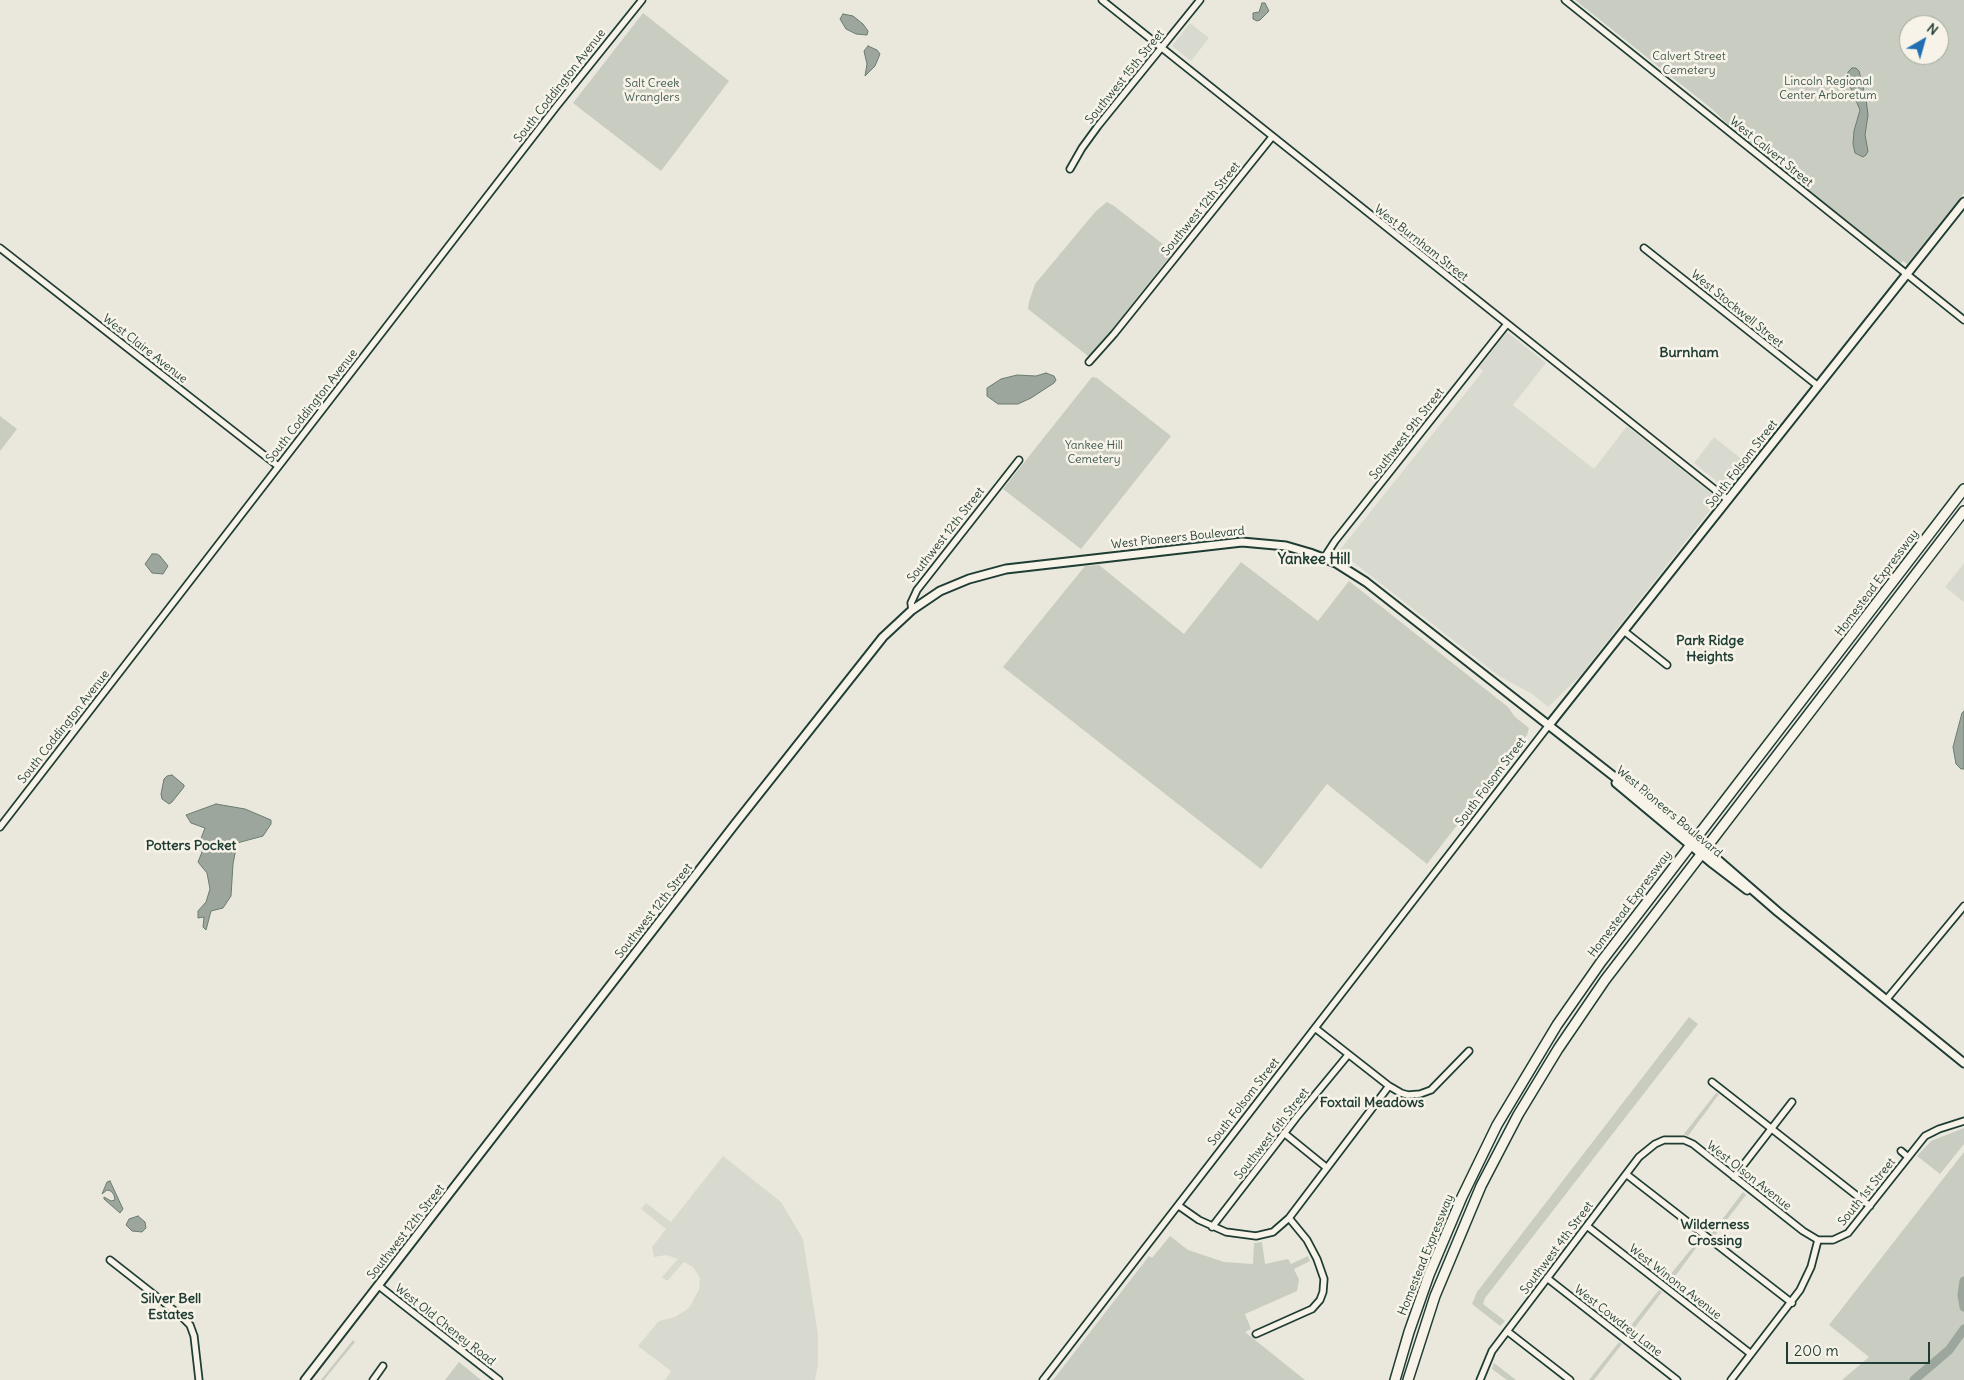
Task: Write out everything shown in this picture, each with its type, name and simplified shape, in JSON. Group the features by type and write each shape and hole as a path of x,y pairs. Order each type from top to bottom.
{"highway":[{"name":"Homestead Expressway","path":"1395,1380 1414,1319 1445,1234 1502,1116 1557,1025 1601,962 1964,489"},
{"name":"Homestead Expressway","path":"1408,1380 1450,1258 1481,1186 1518,1115 1558,1048 1586,1006 1964,511"}],"main road":[{"name":"South Folsom Street","path":"1549,726 1964,202"},
{"name":"West Pioneers Boulevard","path":"912,610 940,592 969,579 992,572 1029,566 1242,542 1286,546 1324,558 1346,568 1366,582 1549,726 1964,1064"},
{"name":"Southwest 12th Street","path":"305,1380 880,640 912,610"}],"street":[{"name":"South Coddington Avenue","path":"0,827 544,122 642,0"},
{"name":"West Burnham Street","path":"1102,0 1728,500"},
{"name":"Southwest 15th Street","path":"1070,169 1075,158 1098,126 1200,0"},
{"name":"West Calvert Street","path":"1565,0 1964,320"},
{"name":"Southwest 12th Street","path":"1089,362 1114,334 1272,137"},
{"name":"West Claire Avenue","path":"0,248 278,466"},
{"name":"West Stockwell Street","path":"1644,248 1818,386"},
{"name":"Southwest 9th Street","path":"1324,558 1335,541 1507,324"},
{"name":"Southwest 12th Street","path":"912,610 911,604 917,590 1019,460"},
{"path":"1624,631 1667,665"},
{"name":"South Folsom Street","path":"1043,1380 1549,726"},
{"path":"1886,1000 1964,906"},
{"path":"1315,1028 1389,1086 1401,1093 1412,1095 1431,1090 1469,1051"},
{"name":"Southwest 6th Street","path":"1212,1227 1284,1133 1348,1055"},
{"path":"1712,1082 1870,1206"},
{"path":"1178,1206 1212,1227 1235,1234 1262,1236 1278,1229 1389,1086"},
{"path":"1734,1177 1792,1102"},
{"name":"South 1st Street","path":"1818,1240 1833,1240 1842,1237 1855,1226 1925,1136 1964,1121"},
{"path":"1284,1133 1327,1168"},
{"name":"West Olson Avenue","path":"1664,1140 1684,1140 1693,1144 1802,1231 1818,1240"},
{"name":"Southwest 4th Street","path":"1480,1380 1492,1351 1626,1174 1646,1150 1664,1140"},
{"path":"1901,1151 1908,1157"},
{"path":"1626,1174 1792,1303"},
{"path":"1256,1334 1312,1309 1320,1300 1323,1292 1324,1279 1317,1259 1307,1240 1288,1218"},
{"name":"West Winona Avenue","path":"1587,1226 1751,1354"},
{"path":"1731,1380 1792,1303 1806,1278 1818,1240"},
{"path":"110,1260 190,1325 194,1336 198,1380"},
{"name":"West Cowdrey Lane","path":"1547,1278 1677,1380"},
{"name":"West Old Cheney Road","path":"379,1286 499,1380"},
{"path":"1507,1331 1570,1380"},
{"path":"372,1380 383,1366"}],"shaded area":[{"path":"1262,3 1265,3 1269,11 1257,21 1253,19 1253,13 1259,12"},
{"path":"843,14 853,16 863,24 868,31 867,35 856,34 846,29 840,19"},
{"path":"1190,23 1209,38 1191,61 1172,46"},
{"path":"868,46 877,50 880,54 875,66 865,76 867,64 864,51"},
{"path":"1852,68 1856,68 1859,71 1868,115 1865,135 1868,151 1863,157 1855,153 1853,144 1854,131 1860,110 1847,79 1848,72"},
{"path":"1507,332 1546,363 1513,405 1594,469 1627,426 1715,496 1715,504 1579,677 1548,707 1532,694 1499,676 1339,551 1483,371 1479,367"},
{"path":"1046,373 1054,376 1056,380 1054,383 1018,404 998,404 987,396 987,388 1001,379 1017,375 1036,376"},
{"path":"1714,437 1749,465 1729,491 1694,463"},
{"path":"152,554 160,556 168,566 163,574 152,573 145,564"},
{"path":"1964,563 1964,602 1945,587"},
{"path":"1964,711 1964,769 1961,769 1956,764 1953,747"},
{"path":"172,775 184,787 169,804 162,799 161,794 164,779"},
{"path":"216,804 245,809 271,820 271,824 263,836 237,843 233,864 231,896 223,908 211,911 206,930 203,927 204,917 198,918 198,911 206,902 210,889 207,873 198,862 202,852 200,841 205,828 191,823 186,815"},
{"path":"723,1156 781,1202 803,1239 818,1335 818,1365 815,1380 665,1380 671,1371 638,1346 659,1321 675,1317 689,1308 699,1290 700,1278 693,1267 684,1262 667,1281 662,1277 678,1259 666,1255 654,1257 652,1247 666,1229 641,1209 646,1203 671,1222"},
{"path":"110,1181 123,1209 120,1213 104,1199 104,1197 111,1201 115,1200 111,1191 107,1190 102,1194 107,1182"},
{"path":"138,1216 145,1222 146,1228 142,1232 132,1231 126,1225 129,1219"}],"green space":[{"name":"Lincoln Regional Center Arboretum","path":"1575,0 1964,0 1964,193 1907,264 1903,261 1900,264 1741,137 1712,109"},
{"name":"Salt Creek Wranglers","path":"643,13 729,81 661,171 573,103"},
{"path":"1107,202 1173,252 1091,356 1088,356 1028,309 1035,284 1096,211"},
{"name":"Yankee Hill Cemetery","path":"1092,377 1097,378 1171,436 1081,549 1003,489"},
{"path":"0,416 17,429 0,451"},
{"path":"1241,562 1318,621 1349,581 1508,707 1515,717 1529,728 1527,735 1427,864 1327,784 1261,869 1003,667 1085,566 1099,565 1184,634"},
{"path":"1689,1017 1698,1024 1485,1298 1483,1304 1505,1321 1500,1326 1472,1304 1477,1292"},
{"path":"1716,1093 1719,1094 1688,1136 1684,1134"},
{"path":"1964,1128 1964,1144 1940,1174 1917,1156 1931,1141"},
{"path":"1964,1152 1964,1380 1842,1380 1869,1357 1829,1325"},
{"path":"1743,1192 1746,1195 1715,1235 1712,1233"},
{"path":"1170,1236 1188,1250 1224,1262 1253,1264 1254,1243 1262,1242 1265,1264 1288,1259 1291,1264 1308,1256 1310,1261 1294,1269 1299,1280 1297,1291 1245,1314 1251,1329 1245,1332 1305,1380 1053,1380 1149,1256 1152,1258"},
{"path":"1700,1238 1702,1240 1670,1283 1666,1280"},
{"path":"1659,1290 1662,1292 1629,1335 1626,1332"},
{"path":"353,1340 355,1342 324,1380 321,1380"},
{"path":"1619,1342 1622,1344 1594,1380 1589,1380"},
{"path":"459,1362 481,1380 445,1380"},
{"path":"1494,1363 1516,1380 1507,1380 1492,1369"}],"waterway":[{"path":"1964,1281 1962,1295 1964,1307"},
{"path":"1914,1380 1949,1350 1964,1329"}],"district":[{"name":"Burnham","path":"1689,353"},
{"name":"Yankee Hill","path":"1314,560"},
{"name":"Park Ridge Heights","path":"1710,650"},
{"name":"Potters Pocket","path":"191,846"},
{"name":"Foxtail Meadows","path":"1372,1103"},
{"name":"Wilderness Crossing","path":"1715,1234"},
{"name":"Silver Bell Estates","path":"171,1308"}],"park label":[{"name":"Calvert Street Cemetery","path":"1689,64"}]}
